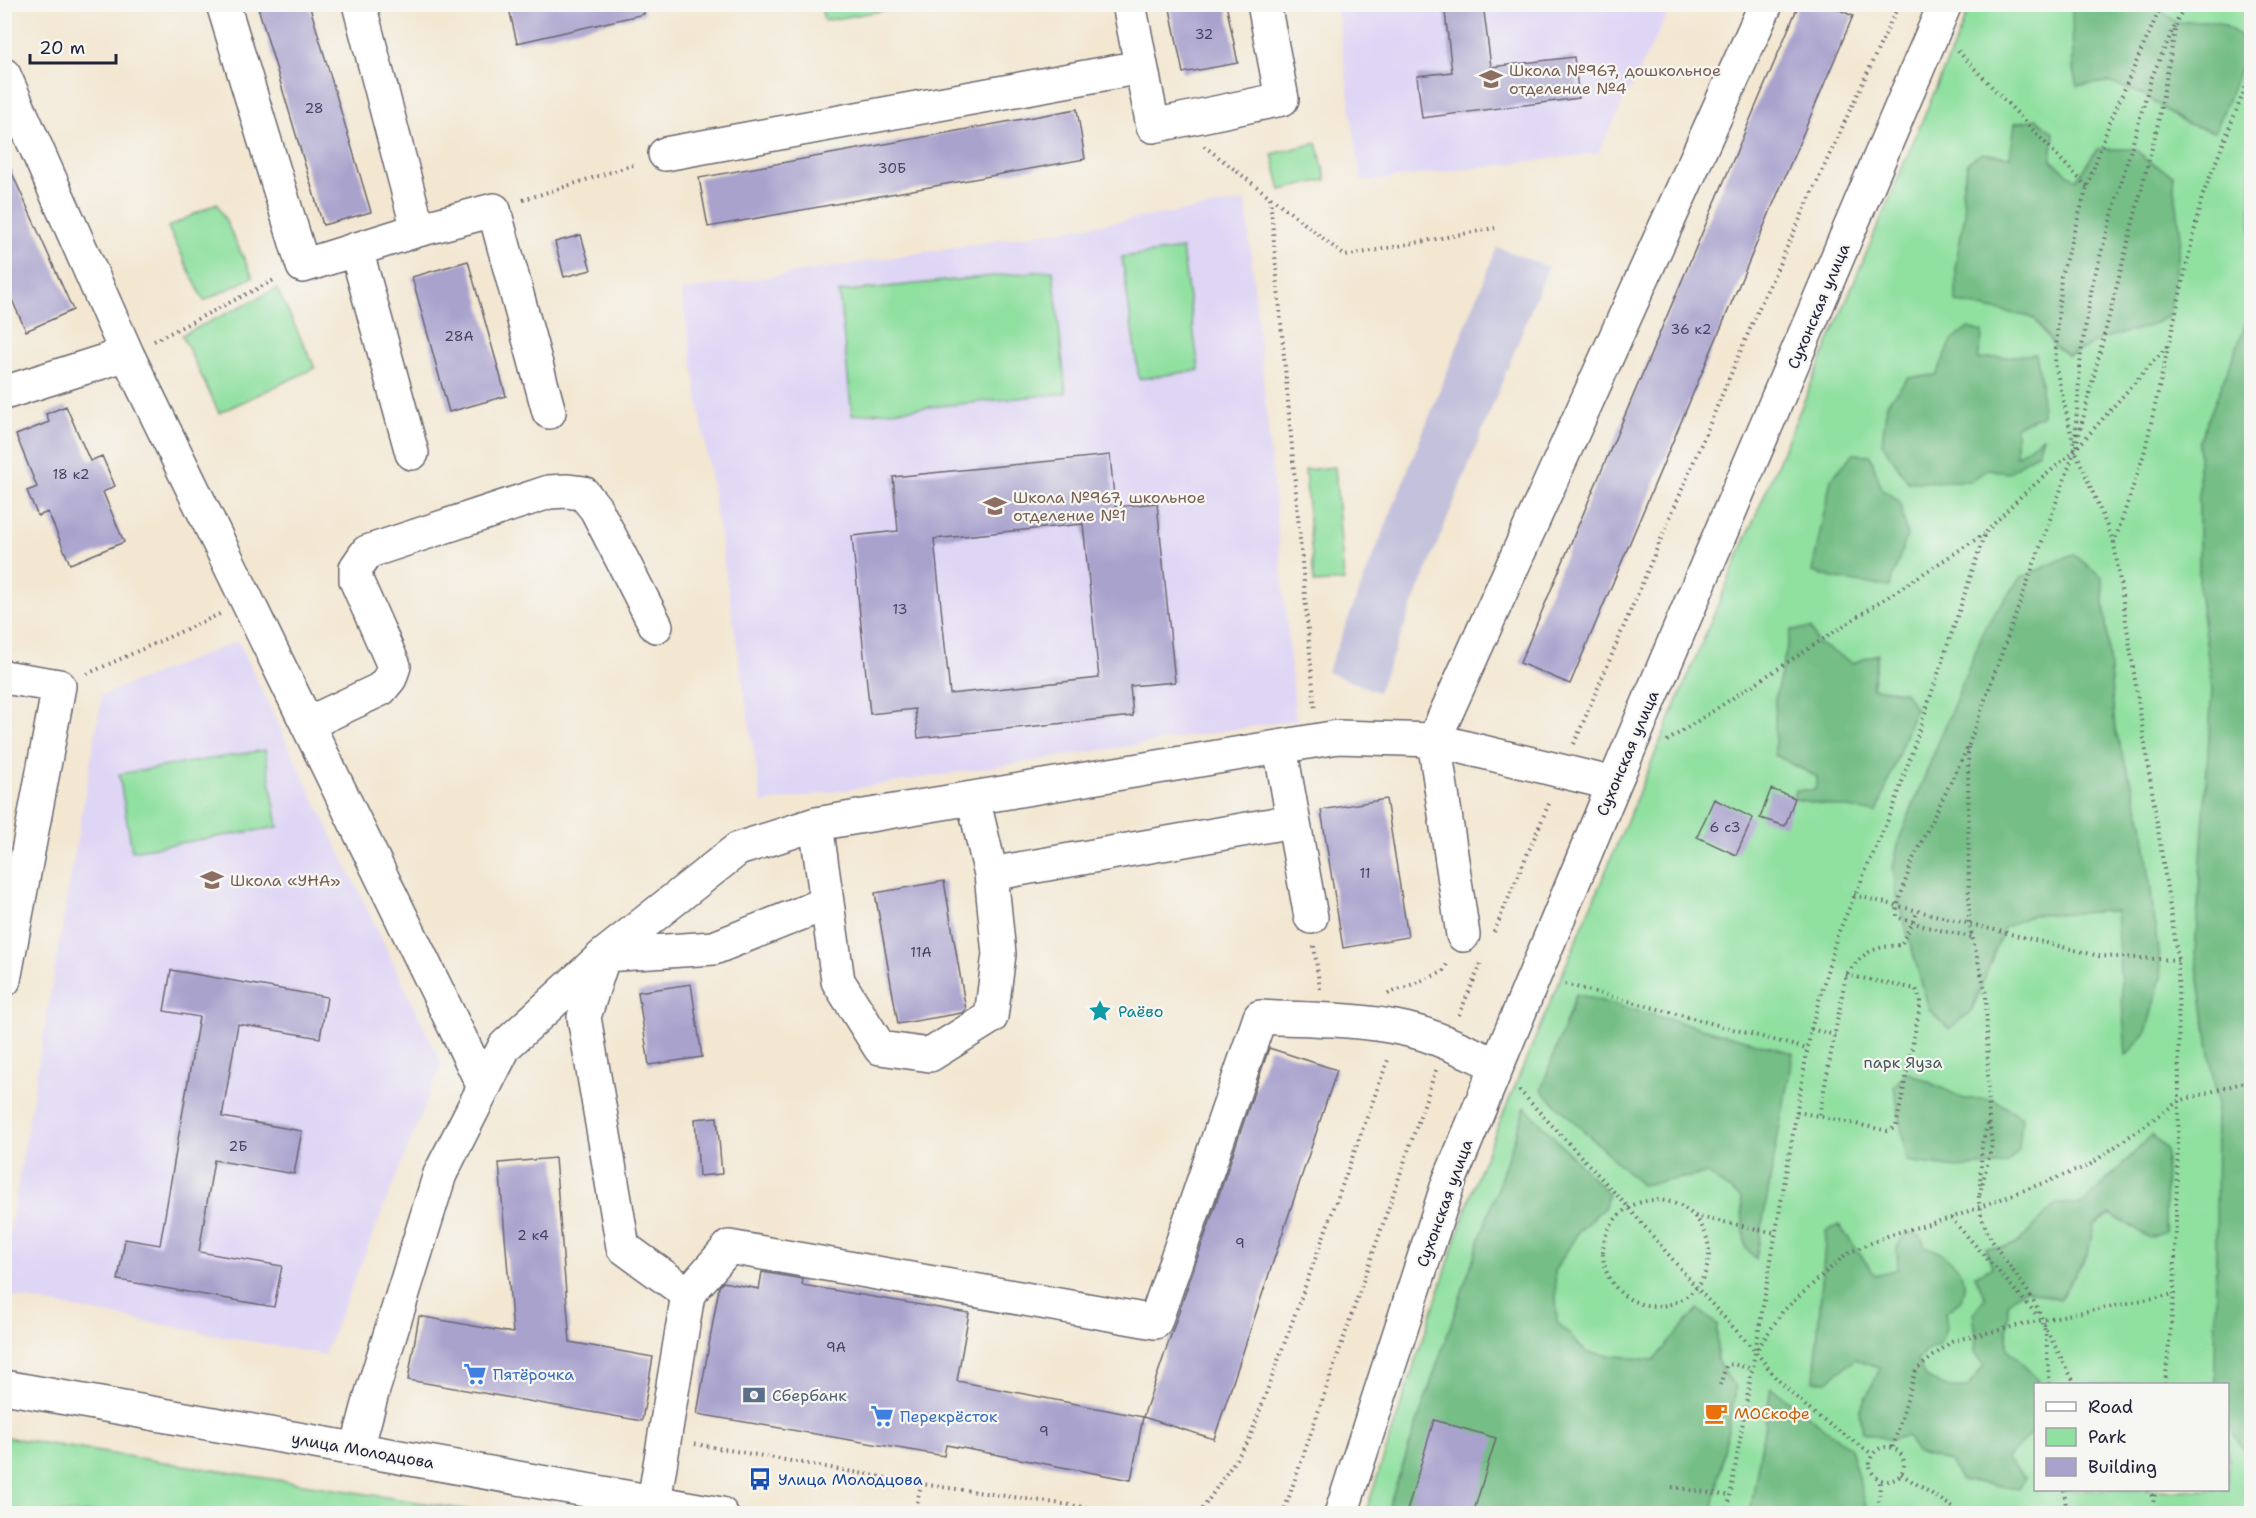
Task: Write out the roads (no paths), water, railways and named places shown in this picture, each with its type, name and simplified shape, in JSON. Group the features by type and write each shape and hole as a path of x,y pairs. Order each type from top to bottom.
{"street":[{"path":"223,4 303,266 418,230 494,210 549,412"},
{"path":"359,4 418,230"},
{"path":"1129,4 1152,126 1282,99 1264,4"},
{"path":"1480,942 1434,740 1766,4"},
{"name":"Сухонская улица","path":"1341,1514 1448,1184 1614,784 1939,17"},
{"path":"665,154 1141,68"},
{"path":"4,75 127,354 484,1087"},
{"path":"356,249 412,453"},
{"path":"4,393 127,354"},
{"path":"307,724 381,689 390,678 394,666 356,580 356,568 367,552 549,492 583,493 596,509 656,626"},
{"path":"4,677 59,686 4,980"},
{"path":"357,1449 372,1393 440,1174 505,1046 604,955 738,849 816,824 1338,737 1434,740 1614,784"},
{"path":"1280,747 1311,917"},
{"path":"816,824 838,981 880,1048 930,1055 991,1017 999,954 991,874 973,798"},
{"path":"991,874 1293,821"},
{"path":"604,955 714,948 827,903"},
{"path":"604,955 584,1017 623,1247 688,1294"},
{"path":"653,1508 688,1294 729,1247 1155,1322 1260,1017 1373,1023 1421,1033 1495,1070"},
{"name":"улица Молодцова","path":"4,1387 357,1449 653,1508 721,1514"}],"place":[{"name":"Школа №967, дошкольное отделение №4","path":"1491,79"},
{"name":"Школа №967, школьное отделение №1","path":"995,506"},
{"name":"Школа «УНА»","path":"212,880"},
{"name":"Раёво","path":"1100,1011"},
{"name":"Пятёрочка","path":"475,1374"},
{"name":"Сбербанк","path":"754,1395"},
{"name":"МОСкофе","path":"1716,1413"},
{"name":"Перекрёсток","path":"882,1416"},
{"name":"Улица Молодцова","path":"760,1479"}],"park label":[{"name":"парк Яуза","path":"1903,1062"}]}
